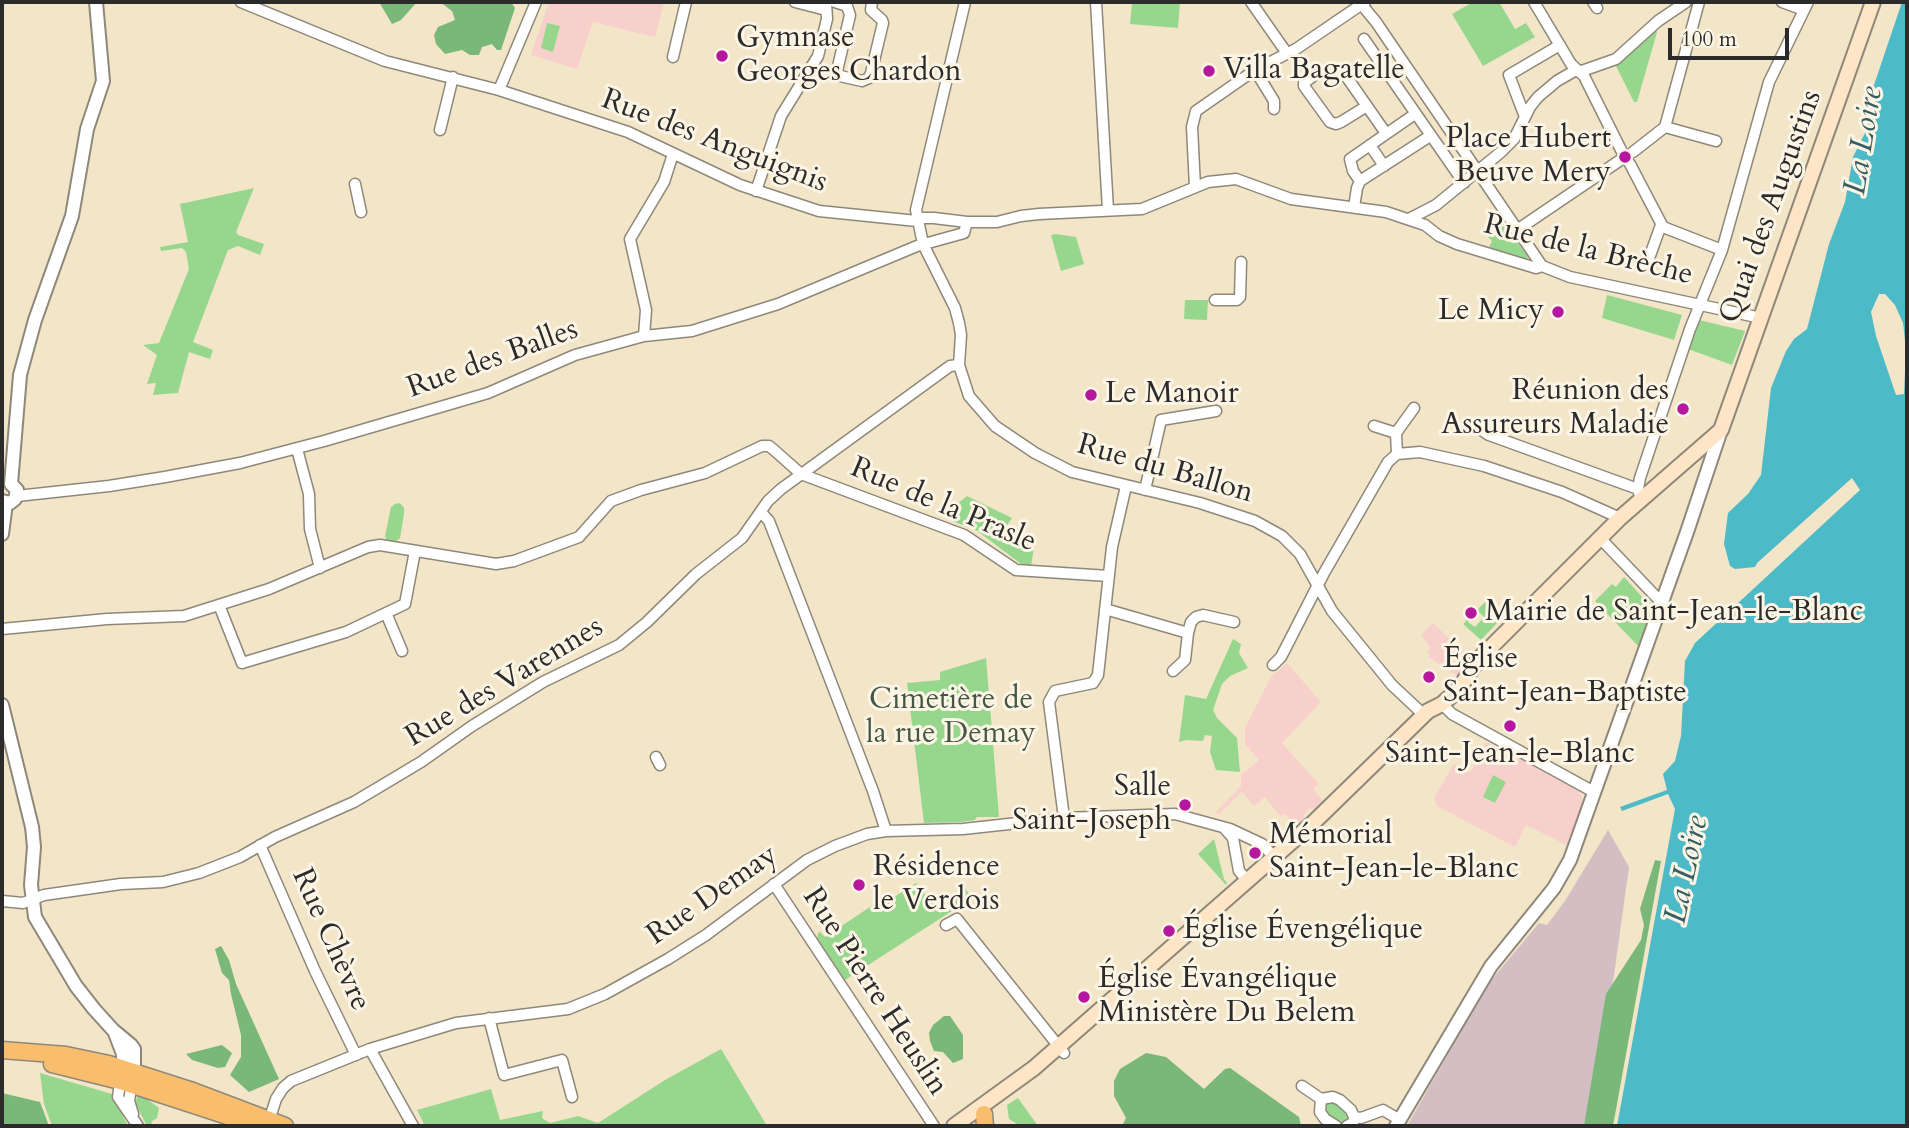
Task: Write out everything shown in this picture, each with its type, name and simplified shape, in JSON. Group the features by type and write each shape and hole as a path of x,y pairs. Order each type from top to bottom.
{"main road":[{"name":"Quai des Augustins","path":"1721,430 1873,2"},
{"path":"954,1126 1061,1049 1313,823 1424,715 1443,704 1459,689 1477,661 1620,518 1639,494 1721,430"},
{"path":"2,1052 71,1068 127,1077 271,1125"},
{"path":"969,1126 984,1120 1034,1068"},
{"path":"961,1126 1010,1085"}],"street":[{"path":"2,534 20,375 35,320 72,216 87,129 103,81 96,2"},
{"path":"499,89 537,2"},
{"path":"673,57 687,2"},
{"path":"756,191 781,116 818,56 827,19 826,6 794,2"},
{"path":"835,2 847,6 850,15 837,71 840,76 862,82 869,78 871,73 883,23 871,10 872,2"},
{"path":"917,221 917,203 965,2"},
{"path":"1096,2 1108,211"},
{"path":"1251,2 1286,52"},
{"path":"1534,2 1560,45 1584,76 1621,150"},
{"path":"1409,219 1436,205 1514,138 1530,107 1557,80 1616,59 1658,20 1686,2"},
{"path":"1633,152 1665,127 1699,2"},
{"path":"1477,427 1489,435 1639,494 1660,412 1722,250 1769,82 1806,6 1782,2"},
{"name":"Rue des Anguignis","path":"248,3 385,61 499,89 628,132 756,191 819,211 917,221 934,218 997,222 1039,214 1142,209 1195,187 1223,179 1236,179 1291,199 1354,206 1409,219"},
{"path":"1195,187 1193,117 1196,111 1255,70 1296,49 1364,3 1542,266"},
{"path":"1364,40 1464,183"},
{"path":"1525,117 1509,75 1560,45"},
{"path":"1255,70 1274,101 1274,109"},
{"path":"1313,76 1304,86 1330,122 1340,122 1367,106"},
{"path":"1346,76 1385,132"},
{"path":"440,130 453,77"},
{"path":"1360,181 1349,161 1385,132 1415,114"},
{"path":"1665,127 1716,141"},
{"path":"1354,206 1360,181 1430,135"},
{"path":"1370,145 1384,166"},
{"path":"1633,152 1626,148 1618,154 1661,225 1665,229 1722,250"},
{"path":"1517,230 1625,162 1633,160 1633,152"},
{"path":"644,336 646,310 630,239 664,182 673,154"},
{"path":"355,184 361,212"},
{"path":"1425,225 1436,205"},
{"name":"Rue de la Brèche","path":"1409,219 1457,244 1536,268 1542,266 1570,277 1760,318"},
{"name":"Rue du Ballon","path":"917,221 923,244 955,308 961,335 959,365 969,396 995,426 1035,453 1072,472 1200,503 1273,529 1292,545 1332,611 1392,685 1424,715"},
{"name":"Rue des Balles","path":"6,496 131,483 240,463 297,449 488,393 575,355 644,336 692,331 778,304 923,244 964,233 967,222"},
{"path":"1648,261 1661,225"},
{"path":"1214,300 1237,300 1240,297 1241,262"},
{"name":"Rue des Varennes","path":"2,901 23,903 44,895 121,884 163,882 183,877 240,857 260,845 354,802 421,762 472,726 543,682 619,645 655,615 696,574 741,538 781,489 950,366 959,365"},
{"path":"1397,454 1396,433 1414,408"},
{"path":"1145,490 1161,420 1216,411"},
{"path":"1374,426 1396,433"},
{"path":"1302,1086 1321,1099 1333,1097 1340,1100 1351,1110 1351,1122 1382,1110 1398,1123 1491,966 1564,873 1575,849 1721,430"},
{"path":"2,629 107,619 184,616 269,589 368,547 380,545 496,564 514,561 579,537 611,501 705,473 762,446 774,450 801,474"},
{"path":"297,449 309,494 310,529 320,568"},
{"path":"1273,665 1281,657 1317,586 1388,462 1397,454 1414,451 1484,466 1562,492 1620,518"},
{"name":"Rue de la Prasle","path":"801,474 964,535 1016,570 1109,576"},
{"path":"1064,818 1049,702 1055,691 1096,680 1112,547 1126,486"},
{"path":"761,512 769,521 886,831"},
{"path":"1600,538 1661,602"},
{"path":"219,605 242,663 346,632 405,604 415,551"},
{"path":"1105,609 1188,633"},
{"path":"386,613 402,651"},
{"path":"1173,671 1185,660 1188,633 1191,622 1196,617 1203,615 1234,622"},
{"path":"1443,704 1452,714 1594,792"},
{"path":"2,705 32,827 34,847 31,900 35,917 76,986 113,1030 121,1045 127,1077 118,1097 137,1124"},
{"name":"Rue Demay","path":"271,1125 276,1099 291,1081 370,1049 456,1023 568,1009 605,995 706,935 807,860 867,834 963,829 1064,818 1175,814 1247,837 1266,847 1274,857"},
{"path":"1225,829 1235,841 1239,871 1247,880"},
{"path":"1235,841 1247,837"},
{"name":"Rue Chèvre","path":"260,845 315,971 356,1055"},
{"name":"Rue Pierre Heuslin","path":"774,884 934,1126"},
{"path":"946,925 957,919 1061,1049"},
{"path":"489,1018 504,1075 562,1060 572,1097"},
{"path":"370,1049 413,1126"},
{"path":"1321,1099 1320,1112 1336,1126"}],"shaded area":[{"path":"549,2 664,2 655,37 593,22 577,69 531,55"},
{"path":"1433,623 1470,659 1460,677 1428,657 1430,647 1421,635"},
{"path":"1287,663 1321,702 1282,743 1319,784 1313,789 1323,801 1315,809 1309,809 1304,815 1305,818 1296,826 1286,814 1280,816 1265,797 1254,806 1242,792 1219,814 1215,813 1241,786 1241,775 1259,760 1245,744 1245,728 1271,677"},
{"path":"1486,742 1518,759 1525,756 1577,788 1582,797 1582,814 1571,847 1526,825 1515,847 1437,806 1434,798 1454,764 1471,772"},
{"path":"1608,830 1629,867 1614,975 1598,1054 1590,1126 1407,1126 1488,984 1539,923 1547,925 1565,901"}],"green space":[{"path":"379,2 417,2 401,20 392,24"},
{"path":"440,2 511,2 515,8 501,50 497,50 492,44 482,47 479,55 470,55 462,50 445,54 436,44 434,35 438,27 455,20 452,11"},
{"path":"1132,2 1180,2 1178,28 1130,24"},
{"path":"1473,2 1499,2 1515,29 1526,23 1535,37 1483,66 1452,14"},
{"path":"547,23 560,26 553,52 541,48"},
{"path":"1656,31 1637,102 1634,102 1616,66"},
{"path":"254,188 236,232 264,244 260,255 238,246 228,250 193,342 213,350 210,359 189,352 178,393 153,395 156,383 147,384 157,355 143,345 159,343 189,269 186,252 182,248 161,251 160,247 188,242 180,204"},
{"path":"1505,225 1528,258 1523,260 1489,247 1492,241 1488,237"},
{"path":"1051,235 1076,237 1084,264 1061,271"},
{"path":"1607,295 1682,315 1674,340 1602,318"},
{"path":"1185,300 1208,300 1207,320 1184,319"},
{"path":"1699,320 1745,331 1732,365 1688,349"},
{"path":"967,496 1012,518 1004,530 1035,542 1031,566 1021,564 976,530 952,521 951,509"},
{"path":"400,503 404,514 400,538 393,544 387,541 385,536 391,507"},
{"path":"1624,577 1654,610 1641,649 1595,601 1612,584 1616,587"},
{"path":"1486,601 1499,614 1493,620 1497,623 1481,640 1463,624 1468,619 1475,627 1484,617 1477,610"},
{"path":"1233,639 1241,644 1239,653 1248,668 1230,676 1222,684 1213,710 1217,718 1237,738 1240,772 1216,770 1210,752 1212,736 1205,735 1203,741 1179,742 1185,695 1206,699"},
{"name":"Cimetière de la rue Demay","path":"986,658 999,817 924,823 907,683 940,680 940,672"},
{"path":"1493,775 1506,782 1495,803 1483,797"},
{"path":"1214,839 1227,883 1226,885 1198,854"},
{"path":"1655,860 1661,861 1613,1126 1584,1126 1606,994 1641,940 1644,925 1640,909"},
{"path":"916,883 940,913 952,907 947,900 965,888 972,898 845,980 817,939 818,933 825,937 873,905 888,901"},
{"path":"221,946 279,1079 249,1092 230,1075 241,1057 241,1035 229,980 222,973 215,949"},
{"path":"944,1016 950,1016 963,1035 963,1059 953,1063 943,1052 934,1051 930,1041 929,1033 933,1025"},
{"path":"222,1045 232,1053 225,1067 218,1068 192,1060 186,1054"},
{"path":"721,1049 767,1126 425,1126 417,1110 491,1089 500,1120 543,1111 542,1118 550,1123 578,1116 598,1123 665,1080"},
{"path":"1146,1053 1166,1057 1204,1089 1225,1069 1230,1068 1299,1117 1301,1126 1122,1126 1126,1118 1114,1096 1114,1081 1120,1069"},
{"path":"40,1073 112,1094 128,1126 52,1126 44,1104"},
{"path":"2,1093 40,1102 49,1126 2,1126"},
{"path":"138,1095 159,1108 157,1118 151,1122 153,1125 147,1126 135,1103"},
{"path":"1018,1098 1038,1126 1020,1126 1009,1119 1007,1105"},
{"path":"1327,1100 1341,1104 1351,1118 1347,1123 1338,1124 1328,1119 1322,1104"}],"water":[{"name":"La Loire","path":"1902,2 1907,2 1907,1126 1617,1126 1675,809 1668,794 1622,811 1620,807 1667,790 1663,774 1675,761 1681,736 1685,661 1695,643 1860,490 1852,478 1755,567 1735,569 1730,566 1724,544 1728,513 1748,494 1761,475 1771,388 1786,351 1794,339 1807,329 1829,244 1845,202 1853,157 1867,129 1873,88","holes":["1879,294 1885,294 1895,305 1903,323 1906,349 1904,394 1896,395 1876,336 1871,312"]}],"place":[{"name":"Gymnase Georges Chardon","path":"722,56"},
{"name":"Villa Bagatelle","path":"1209,71"},
{"name":"Place Hubert Beuve Mery","path":"1625,157"},
{"name":"Le Micy","path":"1558,312"},
{"name":"Le Manoir","path":"1091,395"},
{"name":"Réunion des Assureurs Maladie","path":"1683,409"},
{"name":"Mairie de Saint-Jean-le-Blanc","path":"1471,613"},
{"name":"Église Saint-Jean-Baptiste","path":"1429,677"},
{"name":"Saint-Jean-le-Blanc","path":"1510,726"},
{"name":"Salle Saint-Joseph","path":"1185,805"},
{"name":"Mémorial Saint-Jean-le-Blanc","path":"1255,853"},
{"name":"Résidence le Verdois","path":"859,885"},
{"name":"Église Évengélique","path":"1169,931"},
{"name":"Église Évangélique Ministère Du Belem","path":"1084,997"}]}
